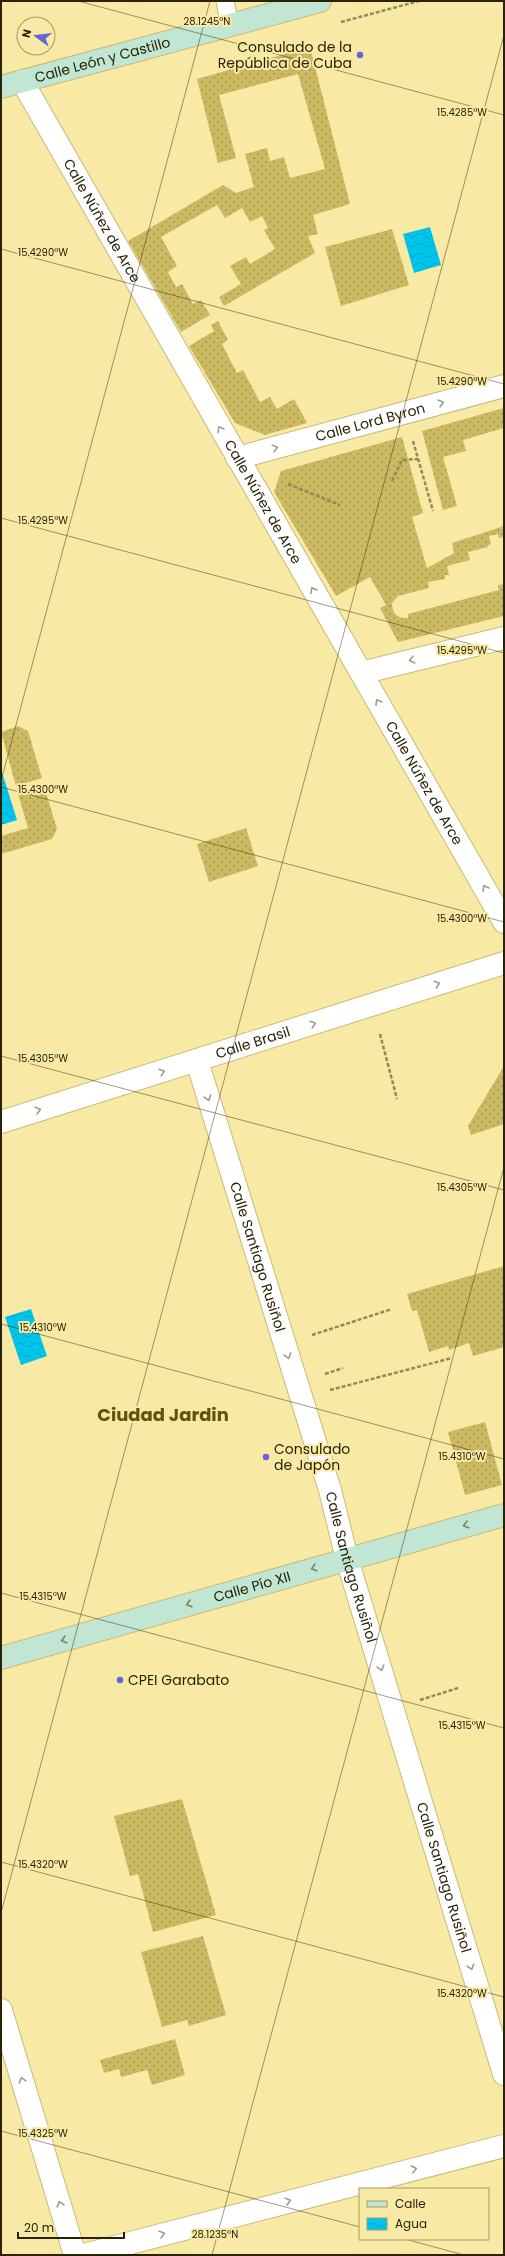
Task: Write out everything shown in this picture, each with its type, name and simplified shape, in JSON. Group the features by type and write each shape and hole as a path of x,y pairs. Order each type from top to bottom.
{"street":[{"name":"Calle León y Castillo","path":"1,87 320,1"},
{"name":"Calle Núñez de Arce","path":"22,81 504,922"},
{"name":"Calle Lord Byron","path":"237,458 504,386"},
{"path":"361,673 504,638"},
{"name":"Calle Brasil","path":"1,1122 504,963"},
{"name":"Calle Santiago Rusiñol","path":"196,1061 330,1490 347,1559 504,2074"},
{"name":"Calle Pío XII","path":"1,1658 504,1515"},
{"path":"1,2010 75,2255"},
{"path":"84,2255 504,2146"}],"lane":[{"path":"225,1 230,26"}],"path":[{"path":"411,434 433,511"},
{"path":"392,481 402,460 418,460"},
{"path":"285,483 340,505"},
{"path":"379,1031 397,1099"},
{"path":"313,1342 311,1335 392,1309"},
{"path":"325,1385 327,1391 452,1358"},
{"path":"324,1380 322,1374 343,1368"},
{"path":"416,1701 458,1688"}],"shaded area":[{"path":"310,47 350,204 313,215 318,234 308,236 315,253 224,306 219,297 241,284 230,266 246,257 250,264 275,249 264,230 268,228 262,216 250,222 242,208 225,218 217,205 161,237 177,266 168,272 176,287 182,284 193,304 201,300 210,315 181,332 128,241 223,185 236,193 254,187 245,154 267,148 270,161 284,157 290,178 325,169 298,74 219,95 236,158 218,163 197,79"},
{"path":"392,229 409,285 341,306 325,247"},
{"path":"218,321 228,340 222,344 237,373 243,370 260,402 270,397 277,409 294,399 307,423 265,435 235,423 189,346 214,331 211,325"},
{"path":"504,408 504,428 463,440 466,451 443,457 457,506 443,510 422,431"},
{"path":"402,437 423,513 412,517 427,568 454,553 452,543 504,526 504,537 499,538 498,534 489,536 491,544 487,546 488,547 468,552 470,560 447,566 449,575 445,575 445,579 428,582 429,588 398,596 392,603 394,612 398,616 408,618 408,614 499,590 498,585 504,584 504,616 398,642 380,608 386,605 370,577 336,596 274,492 281,471"},
{"path":"18,726 28,731 42,778 16,786 1,732"},
{"path":"44,786 57,829 52,839 1,854 1,836 28,828 18,794"},
{"path":"246,828 258,866 209,882 197,844"},
{"path":"504,1066 504,1124 471,1135 468,1126"},
{"path":"504,1266 504,1347 473,1356 469,1343 449,1350 448,1346 429,1352 417,1310 412,1311 407,1294"},
{"path":"485,1422 502,1485 465,1495 448,1432"},
{"path":"182,1799 216,1915 153,1932 138,1874 130,1876 114,1816"},
{"path":"203,1936 226,2015 189,2026 187,2020 162,2027 141,1952"},
{"path":"175,2039 185,2075 152,2085 147,2070 121,2077 119,2069 104,2073 100,2060"}],"water":[{"path":"430,227 441,265 414,273 403,234"},
{"path":"1,769 17,820 1,825"},
{"path":"31,1309 47,1356 21,1365 5,1317"}],"place":[{"name":"Consulado de la República de Cuba","path":"360,55"},
{"name":"Consulado de Japón","path":"266,1457"},
{"name":"CPEI Garabato","path":"120,1680"}],"district":[{"name":"Ciudad Jardin","path":"163,1415"}]}
